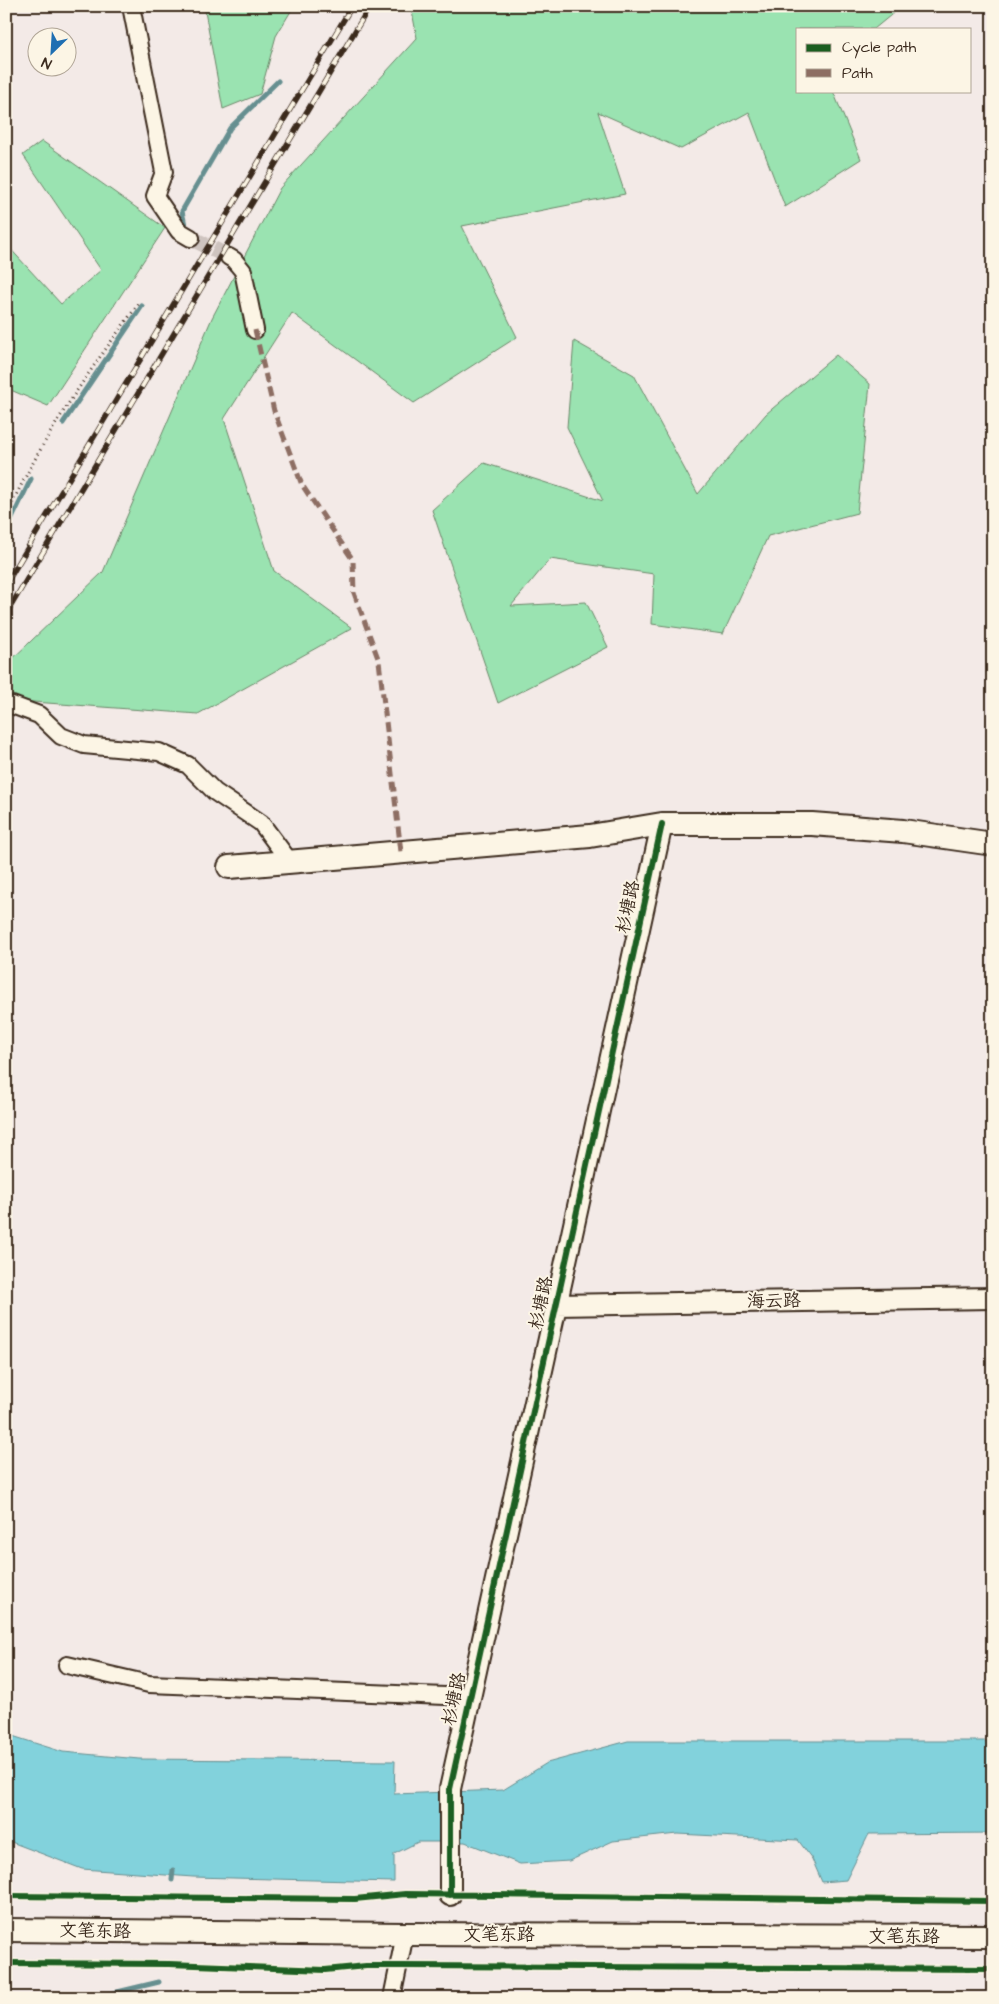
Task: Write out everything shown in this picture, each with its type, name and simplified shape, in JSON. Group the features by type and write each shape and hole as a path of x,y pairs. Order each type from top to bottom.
{"main road":[{"path":"229,867 590,836 662,824 812,824 903,831 993,844"},
{"name":"文笔东路","path":"6,1930 405,1934 993,1936"}],"street":[{"path":"131,6 164,172 156,196 179,232 191,238"},
{"path":"229,258 234,260 243,271 254,330"},
{"path":"6,706 12,705 39,715 61,736 84,745 159,752 188,765 215,792 260,822 290,862"},
{"name":"杉塘路","path":"450,1895 450,1789 662,824"},
{"name":"海云路","path":"556,1305 993,1298"},
{"path":"67,1665 149,1684 470,1697"},
{"path":"392,1998 405,1934"}],"path":[{"path":"6,516 24,477 57,420 86,376 140,302"}],"green space":[{"path":"204,6 294,6 276,36 260,94 223,109"},
{"path":"411,6 902,6 875,28 796,28 796,92 833,92 861,159 785,207 749,112 681,149 598,112 625,194 462,226 517,337 414,403 292,313 224,419 274,571 352,628 198,714 6,700 6,665 103,572 212,318 280,188 417,38"},
{"path":"42,141 165,228 48,406 6,388 6,244 61,304 101,270 23,155"},
{"path":"574,341 634,375 698,494 766,414 836,355 870,384 857,513 768,536 723,634 652,624 654,574 550,559 511,606 586,602 608,647 498,703 432,510 484,463 603,501 567,427"}],"water":[{"path":"6,1734 63,1752 139,1759 395,1761 394,1794 503,1790 547,1763 628,1741 993,1741 993,1833 869,1834 846,1880 822,1882 812,1859 798,1840 677,1834 613,1841 569,1861 520,1864 465,1842 418,1842 394,1854 394,1882 193,1877 82,1869 6,1840"}],"waterway":[{"path":"186,230 182,211 230,128 278,81"},
{"path":"63,423 142,306"},
{"path":"6,531 31,479"},
{"path":"172,1880 173,1870"},
{"path":"103,1998 109,1994 159,1982"}],"tunnel":[{"path":"191,238 229,257"}],"railway":[{"path":"6,584 352,6"},
{"path":"6,614 370,6"}],"marked path":[{"path":"255,330 274,411 302,485 353,560 354,593 379,661 401,852"}],"cycle path":[{"path":"450,1895 450,1789 662,824"},
{"path":"6,1896 355,1899 405,1894 993,1901"},
{"path":"6,1963 169,1964 325,1970 366,1966 993,1969"}]}
